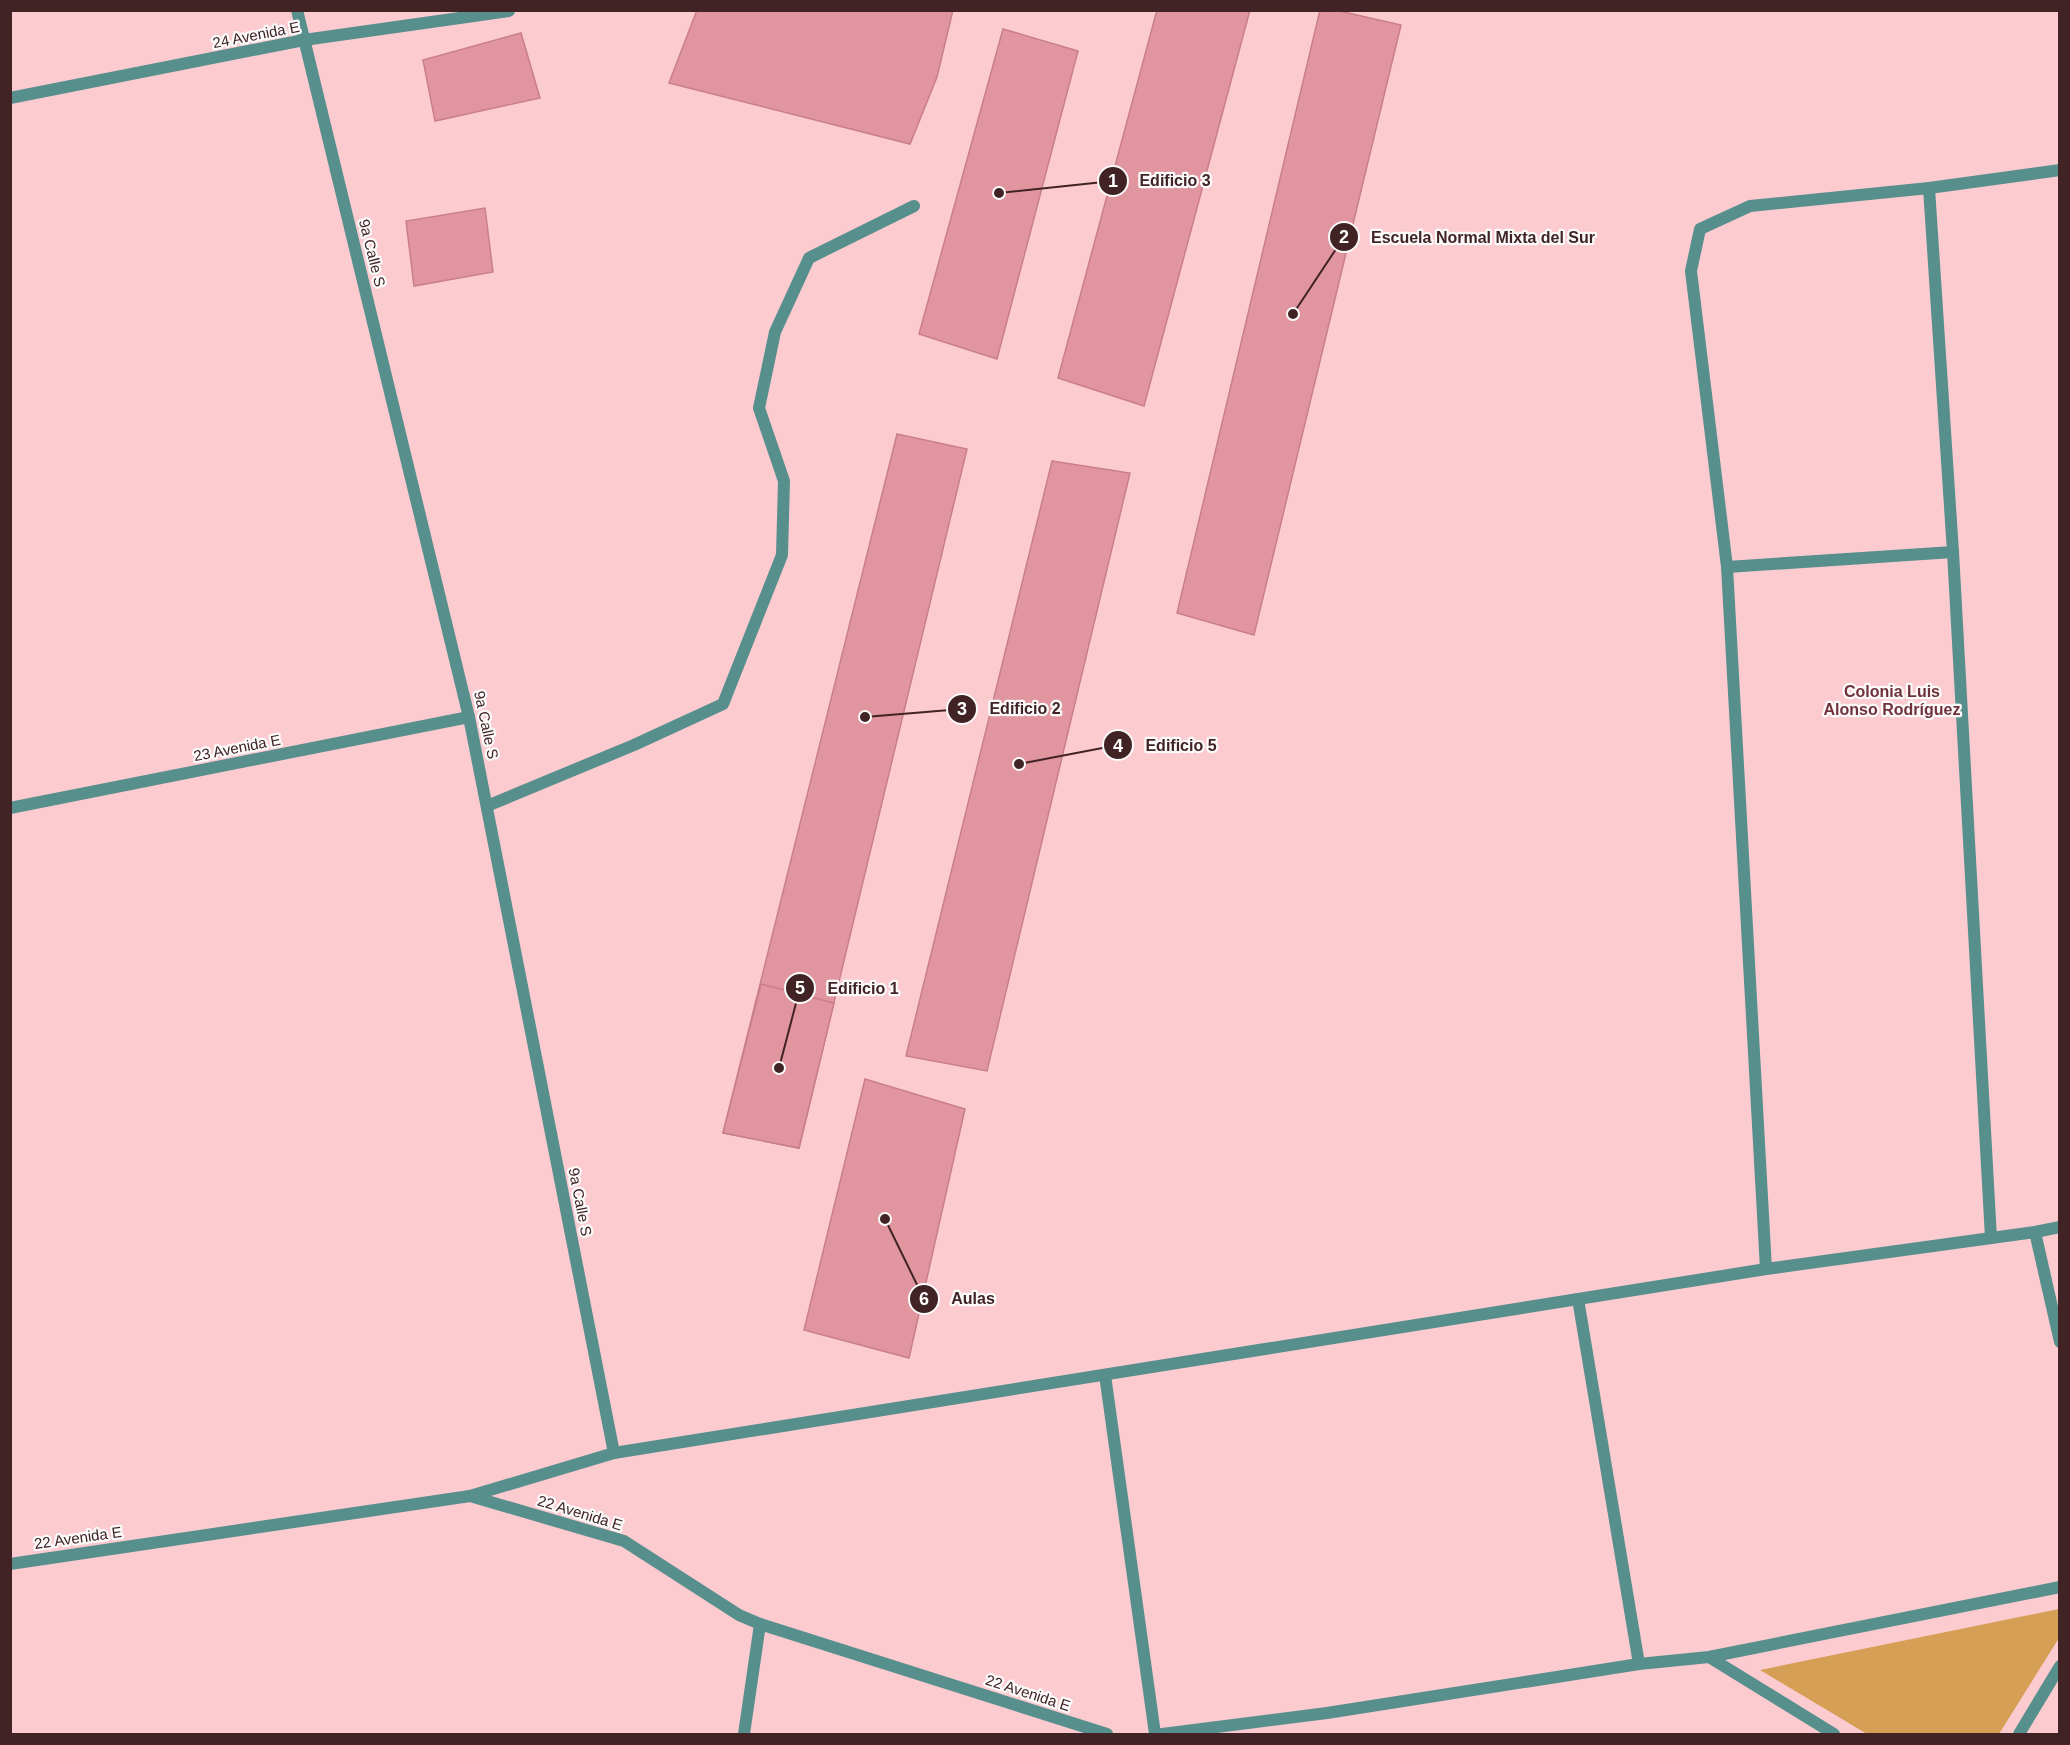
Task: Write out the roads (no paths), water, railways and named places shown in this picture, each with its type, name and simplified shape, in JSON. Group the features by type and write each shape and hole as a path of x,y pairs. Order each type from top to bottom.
{"street":[{"name":"9a Calle S","path":"297,10 469,717 614,1453"},
{"name":"24 Avenida E","path":"10,98 304,40 509,11"},
{"path":"1766,1269 1727,567 1691,271 1700,229 1750,206 1929,188 2060,170"},
{"path":"1929,188 1953,552 1991,1238"},
{"path":"487,806 634,745 723,704 782,555 784,481 759,408 775,332 809,258 914,206"},
{"path":"1727,567 1953,552"},
{"name":"23 Avenida E","path":"10,808 469,717"},
{"path":"470,1496 614,1453 1766,1269 2060,1227"},
{"path":"2035,1232 2060,1342"},
{"path":"1578,1299 1638,1664"},
{"path":"1105,1375 1155,1734"},
{"name":"22 Avenida E","path":"10,1564 470,1496 624,1541 739,1615 760,1624 1107,1734"},
{"path":"1162,1734 1327,1713 1638,1664 1709,1657 2060,1587"},
{"path":"744,1734 760,1624"},
{"path":"1709,1657 1834,1734"},
{"path":"2019,1734 2060,1666"}],"place":[{"name":"Edificio 3","path":"999,193"},
{"name":"Escuela Normal Mixta del Sur","path":"1293,314"},
{"name":"Edificio 2","path":"865,717"},
{"name":"Edificio 5","path":"1019,764"},
{"name":"Edificio 1","path":"779,1068"},
{"name":"Aulas","path":"885,1219"}],"district":[{"name":"Colonia Luis Alonso Rodríguez","path":"1892,700"}]}
